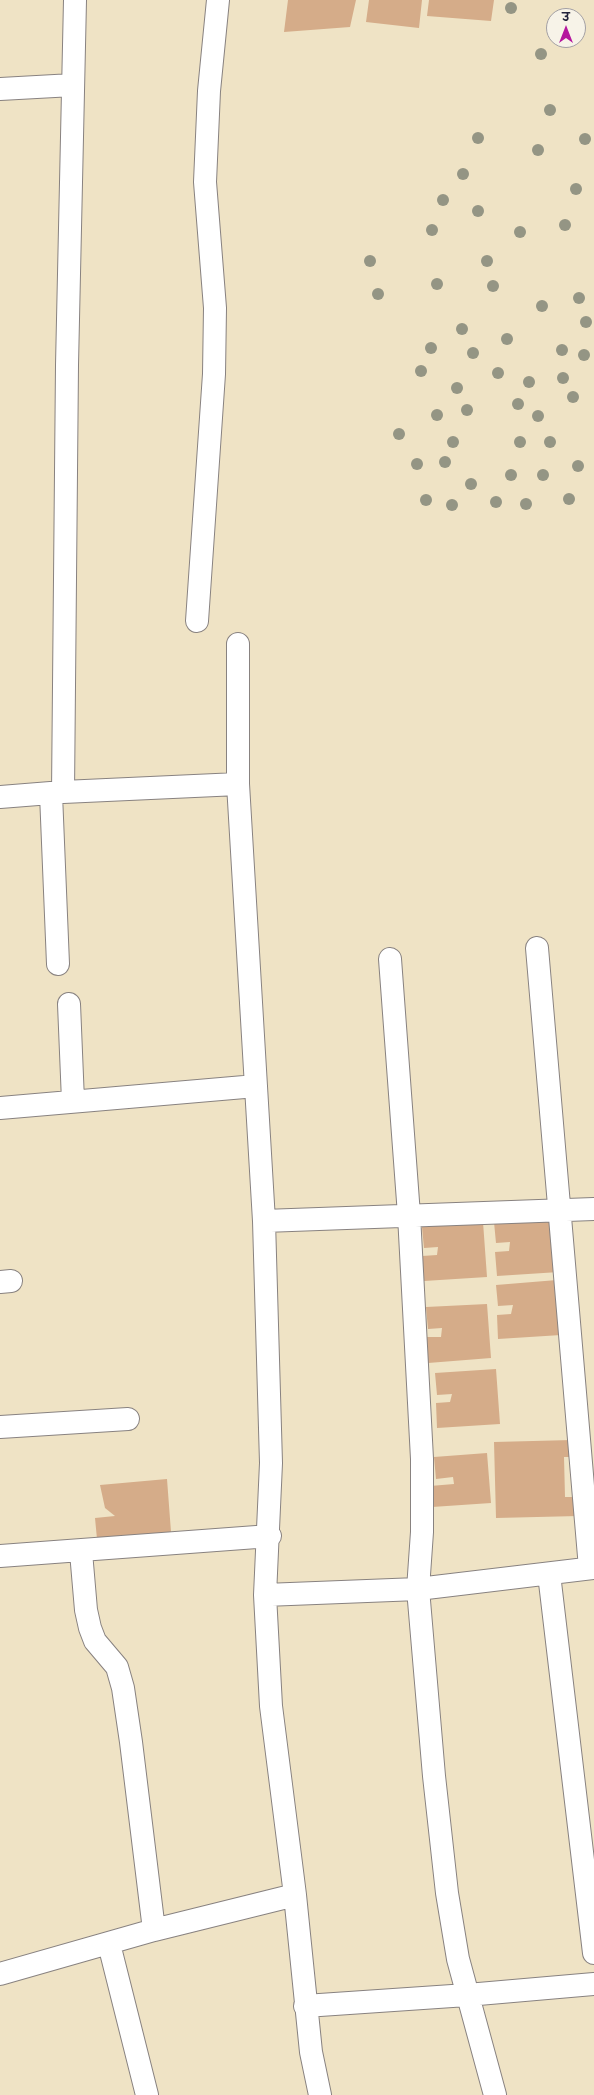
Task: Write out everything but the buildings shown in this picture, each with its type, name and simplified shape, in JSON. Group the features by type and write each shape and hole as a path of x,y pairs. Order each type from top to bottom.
{"street":[{"path":"58,964 57,793 75,0"},
{"path":"197,621 214,374 214,308 205,182 209,91 218,0"},
{"path":"0,89 73,85"},
{"path":"238,644 238,784 264,1221 271,1464 270,1536 266,1595 271,1706 295,1895 310,2052 320,2095"},
{"path":"0,798 57,793 238,784"},
{"path":"266,1595 418,1589 592,1568 558,1210 537,948"},
{"path":"390,958 409,1215 422,1459 422,1532 418,1589 434,1776 446,1893 458,1959 495,2095"},
{"path":"69,1004 74,1101"},
{"path":"0,1108 256,1086"},
{"path":"264,1221 594,1209"},
{"path":"0,1428 128,1419"},
{"path":"0,1556 81,1552 270,1536"},
{"path":"81,1552 86,1610 90,1628 95,1641 117,1667 123,1688 154,1930"},
{"path":"549,1574 594,1953"},
{"path":"0,1974 154,1930 295,1895"},
{"path":"109,1944 147,2095"},
{"path":"305,2006 467,1995 594,1984"}]}
